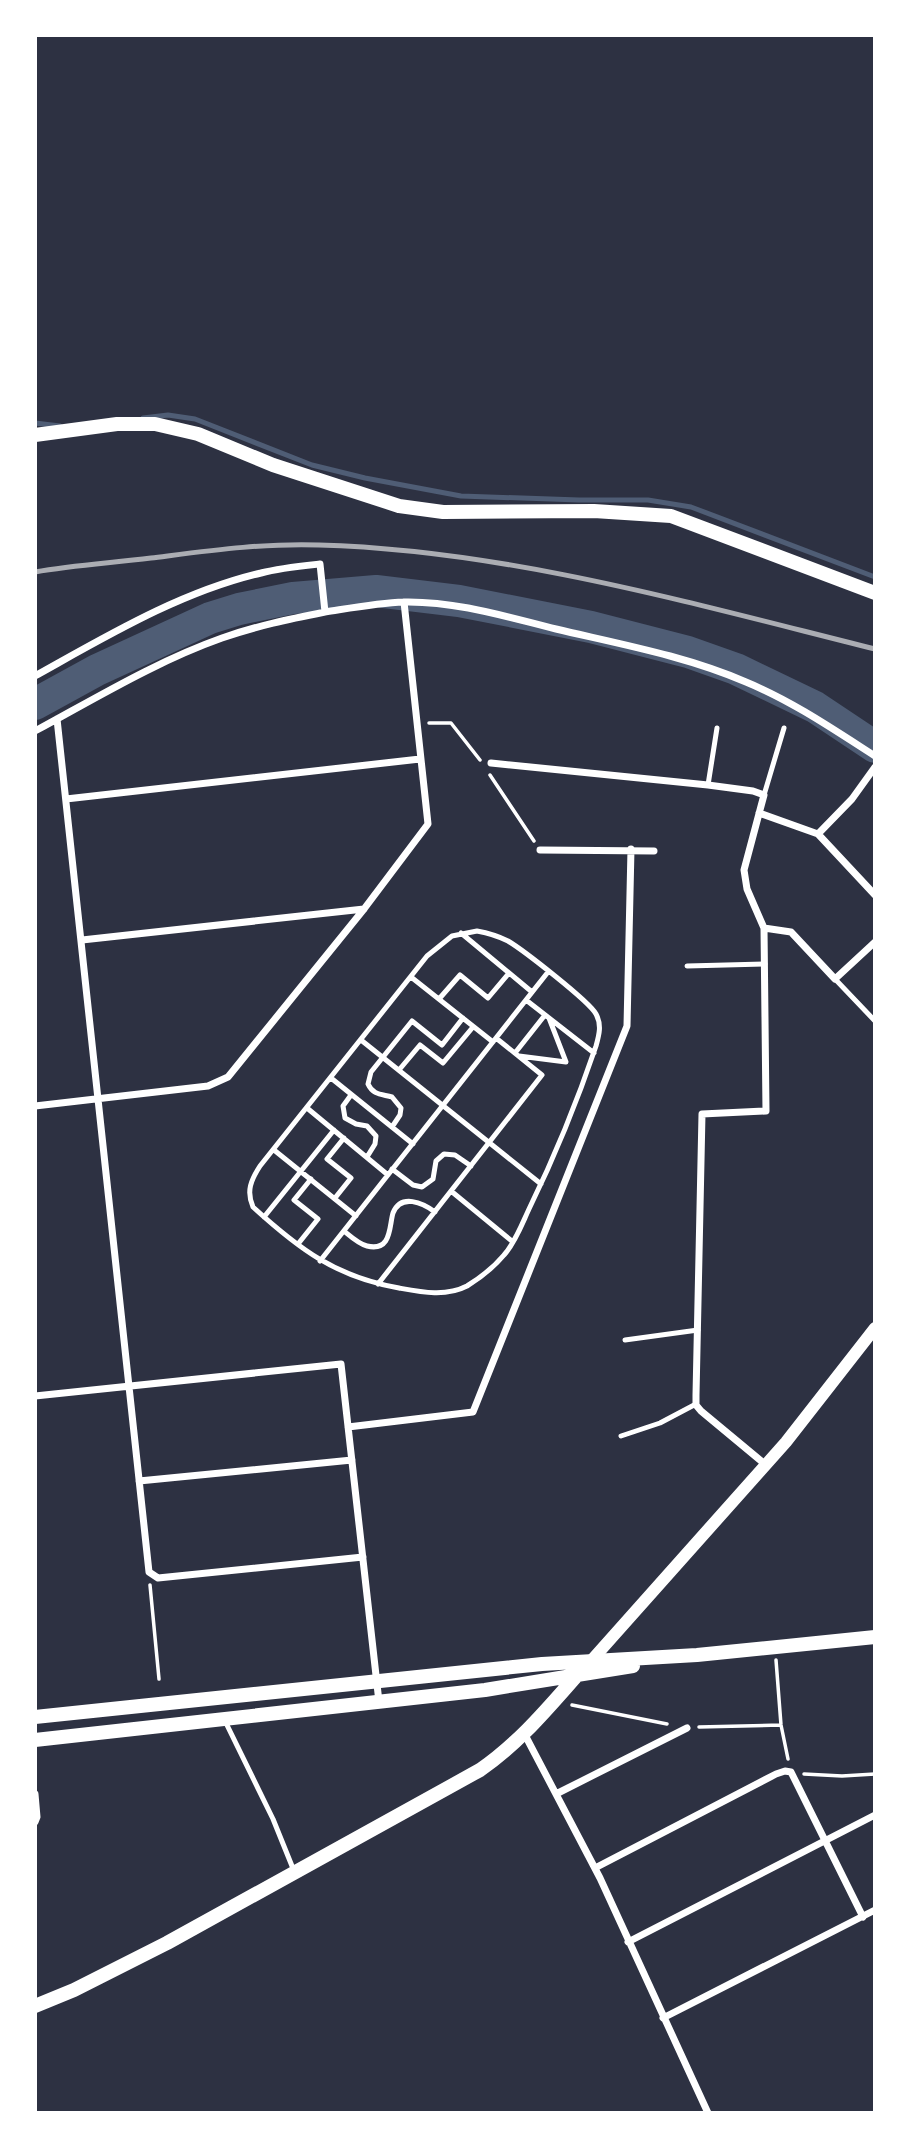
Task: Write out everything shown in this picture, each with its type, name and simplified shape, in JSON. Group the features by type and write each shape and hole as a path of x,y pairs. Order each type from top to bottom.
{"main road":[{"path":"35,435 117,424 155,424 198,434 273,465 399,506 443,512 594,511 671,516 875,593"},
{"path":"35,1717 377,1680 591,1661 696,1655 875,1637"},
{"path":"35,1740 525,1685 696,1655"},
{"path":"35,2006 74,1990 167,1943 471,1776 505,1753 525,1735 591,1661"}],"street":[{"path":"35,676 119,629 189,597 262,572 320,564 325,612"},
{"path":"35,1105 208,1086 228,1077 364,909 428,824 404,602"},
{"path":"35,731 138,676 220,639 271,622 404,602 466,608 695,663 746,682 796,706 875,756"},
{"path":"57,719 149,1572 158,1578 363,1557"},
{"path":"66,799 420,759"},
{"path":"491,763 708,785 764,795 744,870 747,888 764,928 766,1111 702,1114 696,1404 766,1465"},
{"path":"818,834 852,799 875,767"},
{"path":"759,814 818,834 875,895"},
{"path":"348,1427 473,1412 626,1026 631,849"},
{"path":"540,850 654,851"},
{"path":"82,940 364,909"},
{"path":"764,928 791,932 835,979 875,942"},
{"path":"591,1661 766,1465 875,1328"},
{"path":"35,1396 341,1364 379,1702"},
{"path":"139,1481 352,1460"},
{"path":"556,1794 687,1728"},
{"path":"525,1735 594,1868 708,2113"},
{"path":"594,1868 776,1774 791,1772 863,1917"},
{"path":"35,1794 35,1822"},
{"path":"628,1942 875,1815"},
{"path":"663,2018 875,1910"}],"lane":[{"path":"708,785 717,728"},
{"path":"764,795 784,728"},
{"path":"477,931 502,938 588,1003 596,1013 600,1026 594,1053 553,1160 513,1242 505,1254 478,1279 453,1291 432,1293 378,1284 343,1273 320,1261 253,1207 249,1190 256,1172 411,977 442,942 461,933 477,931"},
{"path":"461,933 532,992"},
{"path":"687,966 765,964"},
{"path":"320,1261 548,972"},
{"path":"439,999 460,975 488,998 509,973"},
{"path":"378,1284 542,1075 517,1055 473,1027 411,977"},
{"path":"835,979 875,1021"},
{"path":"526,1000 594,1053"},
{"path":"517,1055 566,1062 547,1016"},
{"path":"517,1055 547,1016"},
{"path":"392,1127 400,1115 399,1104 392,1097 374,1093 368,1084 368,1077 412,1021 442,1045 463,1018"},
{"path":"399,1070 420,1045 443,1063 473,1027"},
{"path":"361,1040 541,1184"},
{"path":"331,1078 413,1144"},
{"path":"351,1095 343,1106 345,1118 367,1126 376,1136 375,1144 367,1157"},
{"path":"307,1108 367,1157 413,1185 428,1186 433,1180 435,1163 444,1154 455,1154 471,1166"},
{"path":"264,1217 334,1130"},
{"path":"335,1198 351,1178 327,1158 344,1138"},
{"path":"274,1150 356,1216"},
{"path":"298,1244 318,1219 294,1200 310,1179"},
{"path":"451,1191 513,1242"},
{"path":"344,1231 366,1246 374,1246 381,1244 389,1236 393,1214 404,1203 416,1201 435,1212"},
{"path":"625,1340 698,1330"},
{"path":"621,1436 660,1423 696,1404"},
{"path":"224,1719 273,1819 295,1874"}],"path":[{"path":"149,1572 159,1679"},
{"path":"776,1658 781,1725 791,1772 842,1776 875,1774"},
{"path":"555,1701 687,1728 781,1725"}],"waterway":[{"path":"143,418 168,415 195,419 312,465 461,496 648,500 691,507 875,577"},
{"path":"35,423 60,426"},
{"path":"35,704 97,670 210,618 293,598 376,591 459,601 591,627 688,652 736,669 815,707 875,747"}],"railway":[{"path":"35,572 256,546 319,545 389,549 459,557 599,582 875,649"}]}
